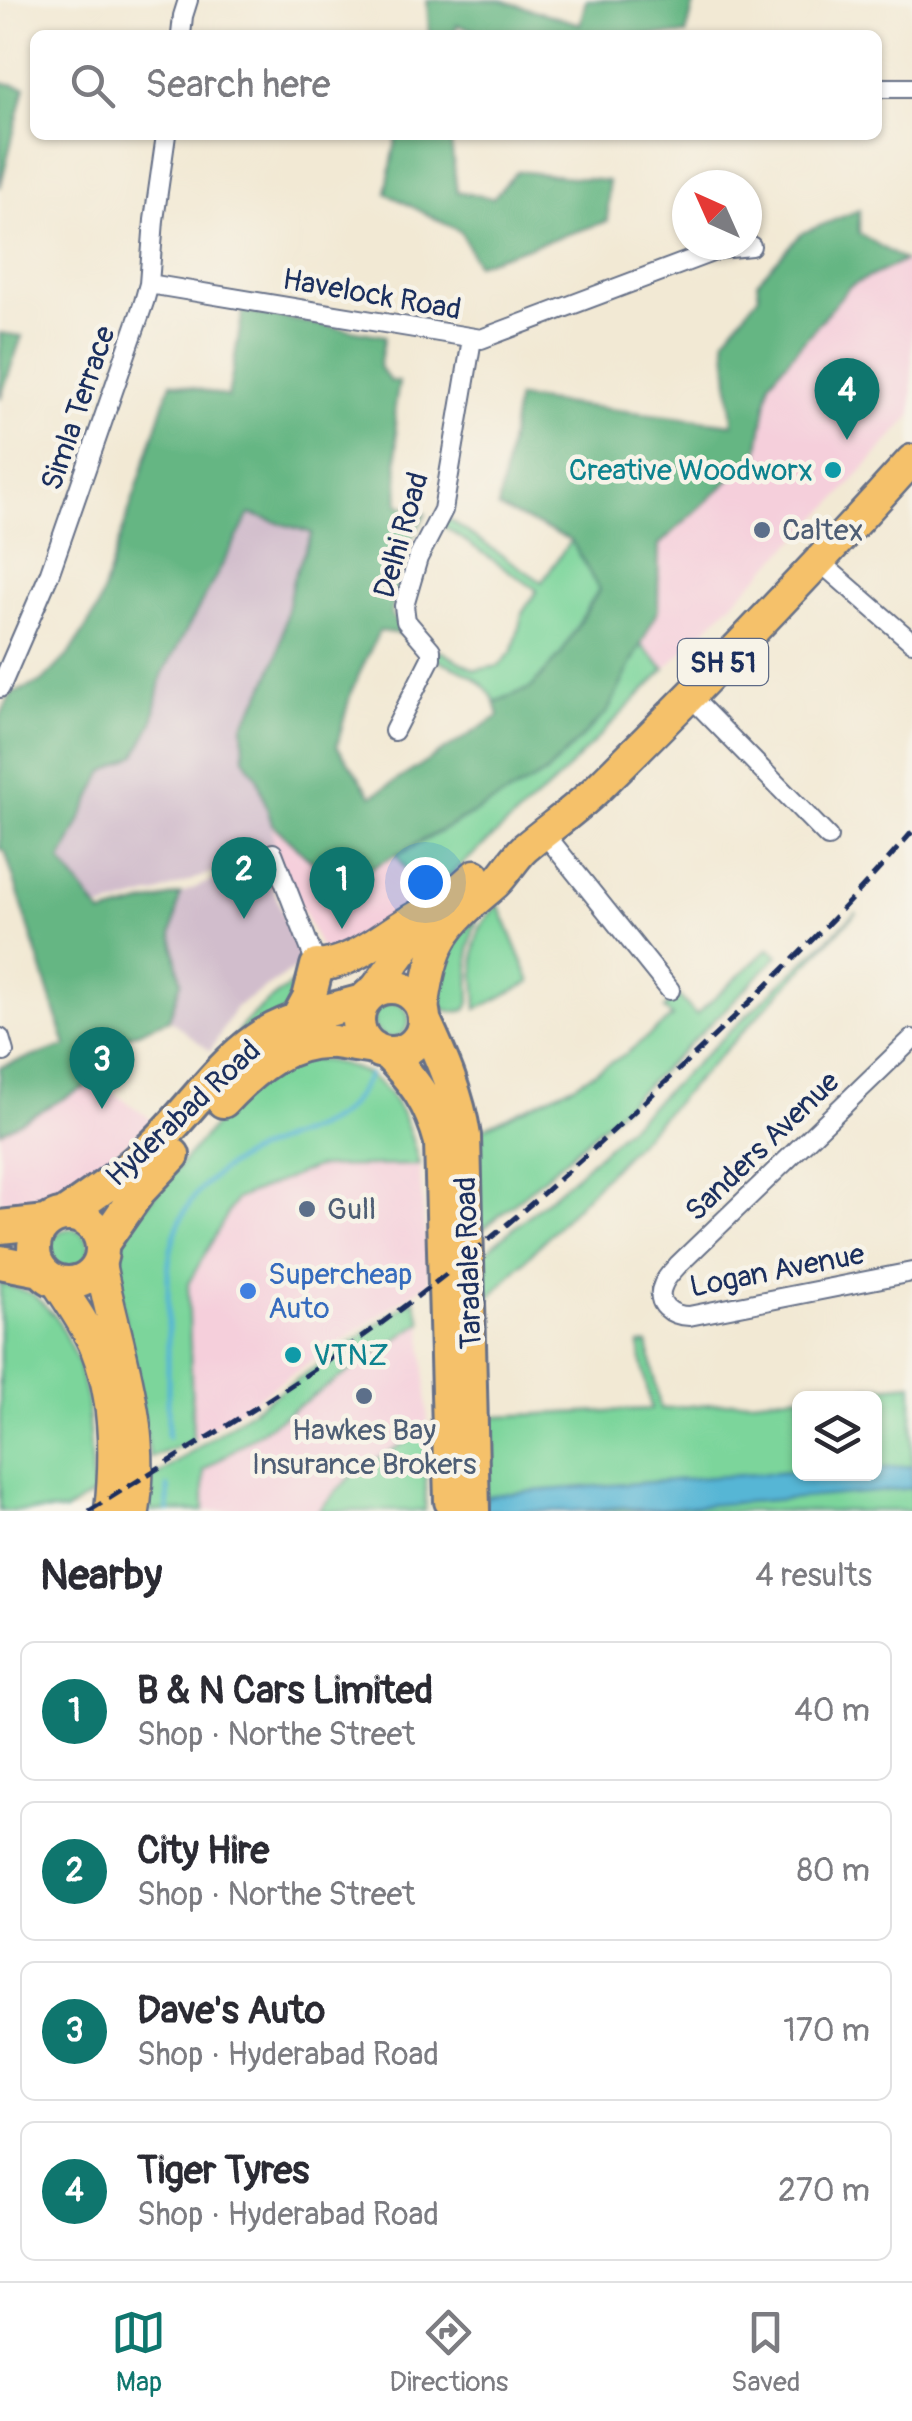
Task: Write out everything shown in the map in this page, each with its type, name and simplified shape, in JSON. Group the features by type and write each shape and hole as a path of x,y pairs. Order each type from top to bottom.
{"highway":[{"path":"296,1020 310,998 317,966"},
{"path":"398,987 413,995 424,1016 423,1031 411,1046 381,1051 366,1041 358,1022 359,1011 368,996 381,988 398,987"},
{"name":"Hyderabad Road","path":"56,1219 94,1195 148,1151 240,1052 258,1038 296,1020 368,996"},
{"name":"Taradale Road","path":"424,1016 454,1092 464,1136 473,1511"},
{"name":"Hyderabad Road","path":"101,1254 153,1174 264,1062 304,1045 330,1042 381,1051"},
{"name":"Taradale Road","path":"381,1051 424,1095 441,1142 452,1511"},
{"path":"48,1276 34,1249 36,1238 56,1219"},
{"path":"0,1227 84,1219 93,1225 101,1254 86,1278 66,1284 0,1262"}],"main road":[{"name":"SH 51","path":"424,1016 430,967 443,938 462,912 499,880 533,842 588,797 690,696 912,460"},
{"name":"SH 51","path":"368,996 437,907 487,866 533,842"},
{"path":"317,966 336,965 404,922 437,907"},
{"path":"101,1254 134,1408 134,1511"},
{"path":"48,1276 84,1326 103,1371 115,1456 110,1511"}],"street":[{"path":"182,30 188,0"},
{"path":"882,88 912,88"},
{"name":"Simla Terrace","path":"0,688 49,575 149,284 165,140"},
{"name":"Havelock Road","path":"149,284 481,339 691,260"},
{"name":"Delhi Road","path":"394,730 431,658 431,650 406,621 404,606 418,558 443,510 472,339"},
{"path":"820,562 912,642"},
{"path":"690,696 828,836"},
{"path":"533,842 670,990"},
{"path":"273,854 317,966"},
{"name":"Sanders Avenue","path":"660,1298 663,1284 678,1265 912,1039"},
{"name":"Logan Avenue","path":"660,1298 674,1314 689,1316 912,1272"}],"shaded area":[{"path":"904,261 912,262 912,415 835,501 665,669 640,644 658,610 659,545 758,454 770,381 850,286"},
{"path":"250,514 312,532 293,579 278,655 243,725 244,758 257,777 272,824 274,849 158,893 98,910 61,861 103,773 136,755 153,722 162,675"},
{"path":"272,824 338,886 397,856 424,898 325,957 274,849"},
{"path":"264,864 302,964 236,1007 210,1051 169,1019 181,982 172,934 180,894 238,870"},
{"path":"97,1081 152,1123 75,1183 24,1208 0,1213 0,1132"},
{"path":"419,1165 429,1282 193,1441 188,1283 236,1199 316,1167"},
{"path":"422,1322 426,1430 354,1473 318,1511 204,1511 204,1470"}],"green space":[{"path":"427,0 501,0 580,24 586,0 695,0 687,30 474,30 457,25 456,30 429,30"},
{"path":"0,82 25,87 0,188"},
{"path":"396,140 451,140 457,192 493,198 517,171 608,181 608,221 476,264 461,232 386,193"},
{"path":"859,210 859,233 904,261 850,286 770,381 758,454 659,545 658,610 608,711 545,774 338,886 272,824 257,777 244,758 243,725 278,655 293,579 312,533 250,514 162,675 153,722 136,755 103,773 61,861 102,915 180,894 172,934 181,982 169,1019 118,1040 97,1081 0,1132 0,1067 66,1046 5,851 0,849 0,717 11,694 42,682 71,652 97,610 171,382 228,397 243,311 385,336 379,367 390,381 399,382 395,406 399,505 426,514 409,544 391,614 412,642 402,634 379,631 351,692 337,746 372,796 499,716 495,702 531,688 561,654 599,590 571,540 498,508 517,398 733,424 725,338 759,295 757,282 802,233"},
{"path":"0,333 22,336 0,399"},
{"path":"442,515 542,582 571,540 599,589 561,654 531,688 495,702 470,675 436,660 438,650 475,670 499,666 513,650 523,612 537,590 439,523"},
{"path":"640,644 665,669 552,785 424,898 397,856 545,774 608,711"},
{"path":"499,905 531,982 477,1009 476,939"},
{"path":"857,912 483,1304 483,1254 581,1171"},
{"path":"477,916 469,948 470,1003 466,1010 450,1011 438,1002 445,953"},
{"path":"769,948 778,956 704,1030 590,1137 471,1239 477,1131 574,1085 627,1053 672,1017 664,1009 677,994 696,1015"},
{"path":"305,975 295,1006 232,1040 256,1012"},
{"path":"391,1002 404,1007 409,1020 404,1033 391,1038 378,1033 373,1020 378,1007"},
{"path":"304,1058 351,1067 383,1087 404,1119 419,1165 316,1167 236,1199 188,1284 193,1441 150,1458 115,1269 125,1229 240,1095"},
{"path":"70,1229 84,1235 90,1249 84,1263 70,1269 56,1263 50,1249 56,1235"},
{"path":"0,1283 33,1294 56,1317 78,1362 87,1401 93,1495 65,1511 0,1511"},
{"path":"414,1299 422,1322 204,1470 204,1511 140,1511 142,1486"},
{"path":"648,1344 660,1409 792,1396 792,1481 882,1481 882,1391 841,1391 912,1384 912,1511 481,1511 477,1417 651,1409 639,1345"},
{"path":"428,1427 425,1511 318,1511 354,1473"}],"water":[{"path":"912,1466 912,1488 643,1510 623,1507 481,1511 487,1496 792,1472 792,1481 882,1481 882,1468"}],"waterway":[{"path":"168,1437 168,1273 171,1249 186,1209 198,1192 230,1164 321,1126 341,1113 369,1075"},
{"path":"168,1487 168,1511"}],"railway":[{"path":"89,1511 320,1366 395,1313 517,1216 734,1017 912,832"}],"place":[{"name":"Tiger Tyres","path":"847,440"},
{"name":"Creative Woodworx","path":"833,470"},
{"name":"Caltex","path":"762,530"},
{"name":"City Hire","path":"244,919"},
{"name":"B & N Cars Limited","path":"342,929"},
{"name":"Dave's Auto","path":"102,1109"},
{"name":"Gull","path":"307,1209"},
{"name":"Supercheap Auto","path":"248,1291"},
{"name":"VTNZ","path":"293,1355"},
{"name":"Hawkes Bay Insurance Brokers","path":"364,1396"}]}
